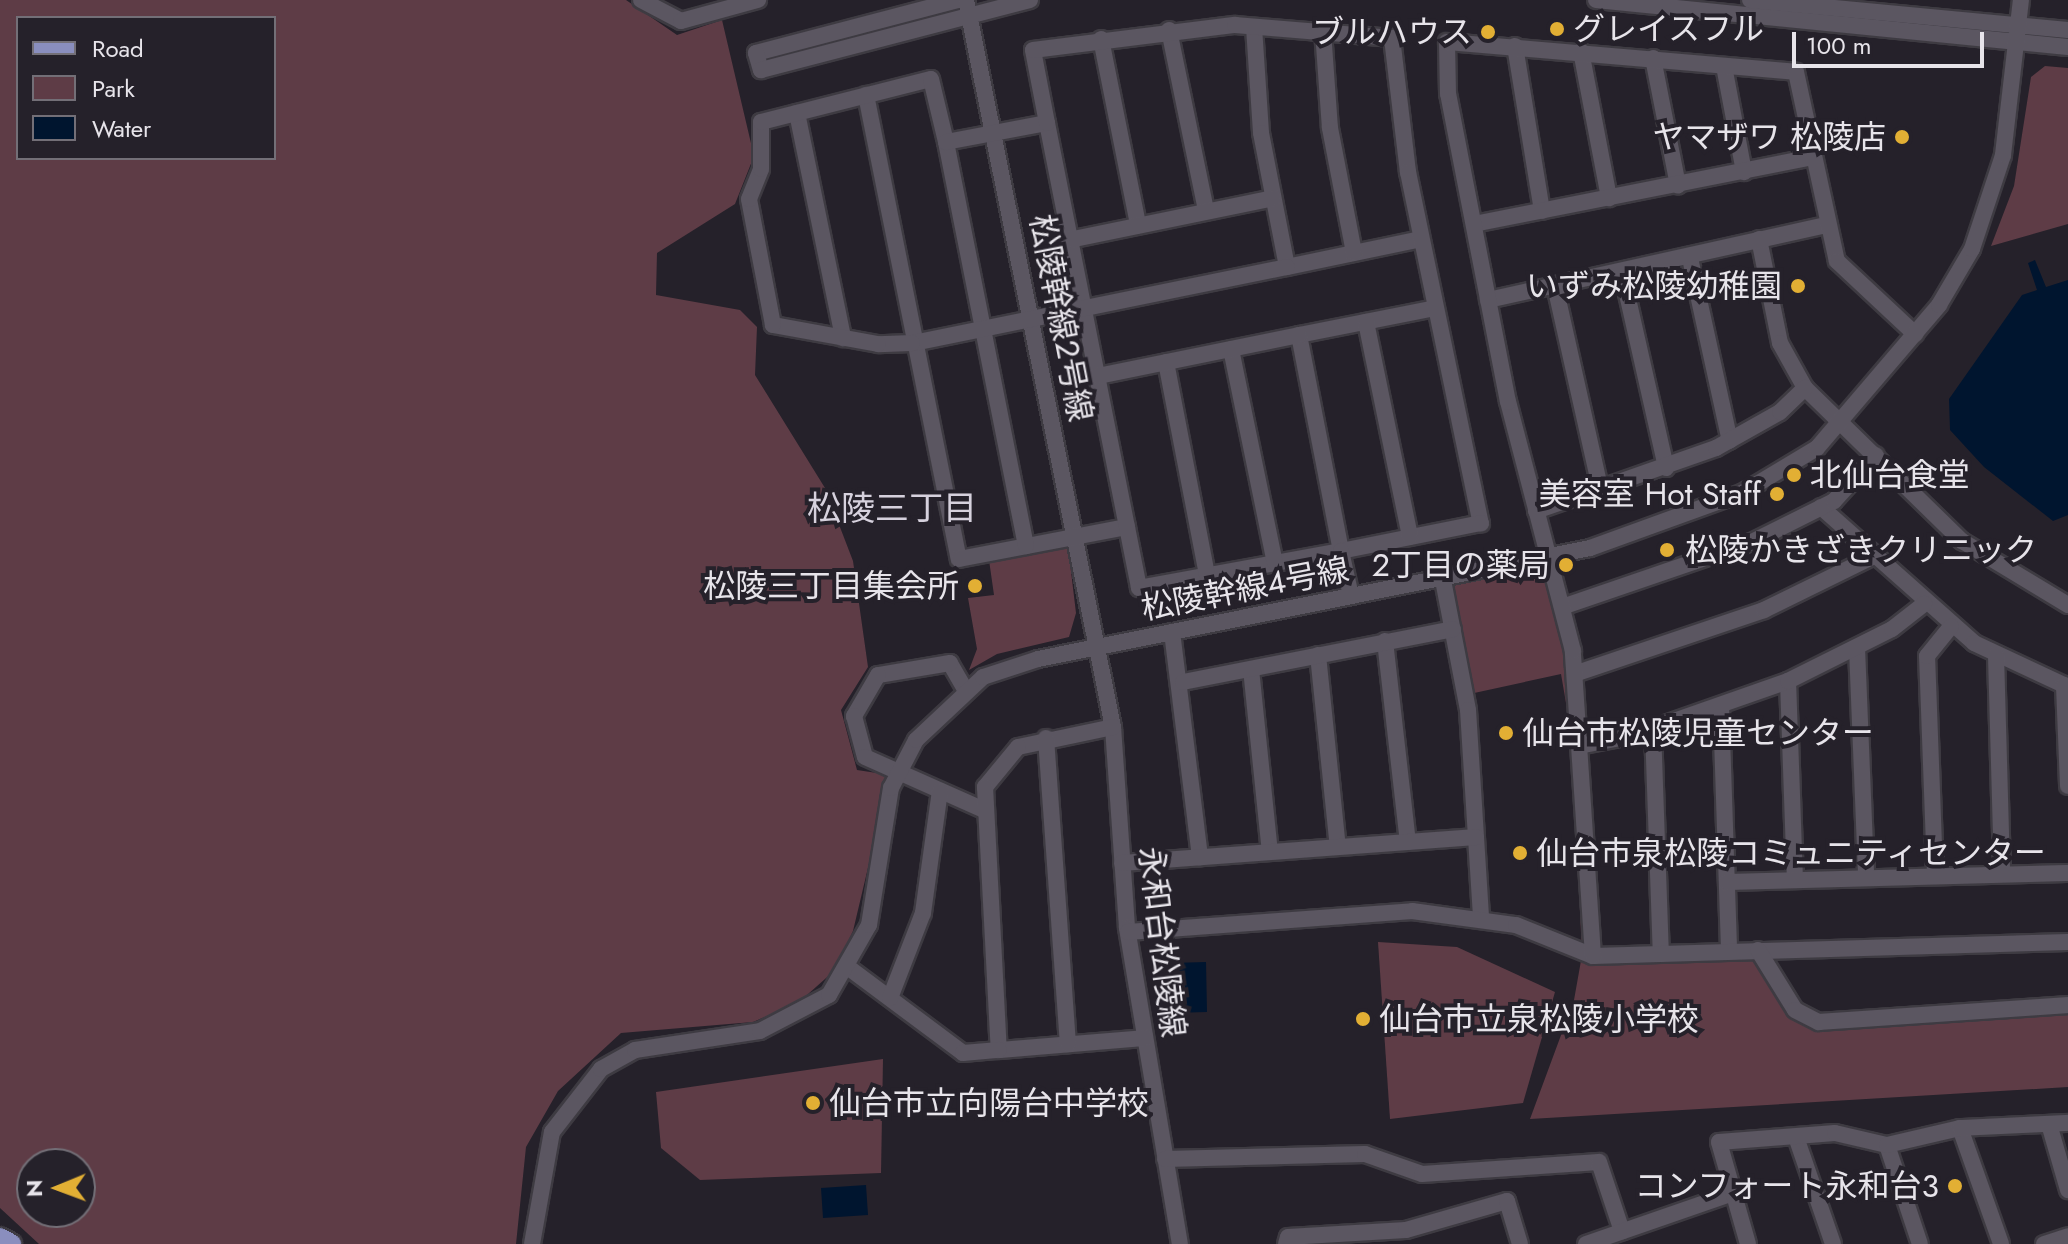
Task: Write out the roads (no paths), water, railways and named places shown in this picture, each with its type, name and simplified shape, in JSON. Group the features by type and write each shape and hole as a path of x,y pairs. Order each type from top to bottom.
{"main road":[{"path":"0,1238 11,1244"}],"street":[{"path":"641,0 681,21 758,0"},
{"path":"756,53 964,4 1030,0"},
{"path":"1596,0 2018,34 2068,30"},
{"path":"1750,0 2018,34 2068,47"},
{"path":"2018,34 2021,0"},
{"name":"松陵幹線２号線","path":"964,4 996,134 1097,647"},
{"path":"1254,27 1273,198 1287,267"},
{"path":"1254,27 1392,38 1421,239 1481,523 1139,588 1033,50 1169,30 1254,27"},
{"path":"1169,30 1206,211"},
{"path":"1323,31 1330,128 1354,253"},
{"name":"松陵幹線４号線","path":"532,1244 552,1132 601,1069 635,1050 793,1019 829,995 849,968 869,925 899,772 916,740 966,691 1038,659 1548,558 1742,493 1806,455 1841,423 1954,283 1990,204 2018,34"},
{"path":"1101,39 1138,225"},
{"path":"1593,956 1584,745 1577,673 1488,300 1448,94 1447,42 1581,51 1796,72 1827,225 1844,273 1915,334"},
{"path":"1515,46 1542,211"},
{"path":"1581,51 1609,198"},
{"path":"1653,58 1678,186"},
{"path":"1724,66 1744,172"},
{"path":"1026,546 982,328 946,142 931,79 761,122 761,169 749,199 773,325 843,338 916,342 982,328 1032,318 1082,309 1421,239"},
{"path":"866,95 959,559 1127,527"},
{"path":"797,113 843,338"},
{"path":"946,142 1047,123"},
{"path":"1474,224 1813,157"},
{"path":"1069,240 1273,198"},
{"path":"1488,300 1690,258 1827,225"},
{"path":"1759,239 1780,343 1805,388 1983,559 2068,605"},
{"path":"1690,258 1730,441"},
{"path":"1622,272 1666,468"},
{"path":"1555,286 1601,491"},
{"path":"1098,376 1435,308"},
{"path":"1366,322 1410,537"},
{"path":"1299,335 1351,596"},
{"path":"1231,349 1275,563"},
{"path":"1166,362 1207,575"},
{"path":"1536,511 1666,468 1730,441 1805,388"},
{"path":"1562,607 1678,572 1821,507 1876,455"},
{"path":"1821,507 1872,557 1951,626 1996,655 2066,686 2068,786"},
{"path":"1577,673 1764,610 1872,557"},
{"path":"1443,580 1468,710 1481,918"},
{"path":"1584,745 1653,729 1788,681 1857,648 1924,604"},
{"path":"1935,873 1927,656 1951,626"},
{"path":"1183,682 1453,629"},
{"path":"1172,632 1183,682 1200,857"},
{"path":"1385,641 1408,842"},
{"name":"永和台松陵線","path":"1097,647 1113,727 1128,932 1180,1244"},
{"path":"1857,648 1866,876"},
{"path":"1318,655 1338,847"},
{"path":"1996,655 2002,871"},
{"path":"966,691 950,663 878,675 854,716 865,757 984,810"},
{"path":"1251,669 1270,852"},
{"path":"1788,681 1795,879"},
{"path":"1721,707 1729,951"},
{"path":"999,1050 985,787 998,764 1046,738 1113,727"},
{"path":"1653,729 1661,954"},
{"path":"1046,738 1068,1044"},
{"path":"890,998 923,913 940,791"},
{"path":"1122,863 1476,837"},
{"path":"1727,882 2002,871 2068,873"},
{"path":"1128,932 1412,911 1481,918 1593,956 2068,942"},
{"path":"1758,950 1795,1010 1819,1022 2068,1005"},
{"path":"849,968 963,1053 1145,1038"},
{"path":"1748,1244 1730,1194 1719,1142 1835,1133 1887,1145 1960,1128 2068,1123"},
{"path":"2049,1124 2068,1190"},
{"path":"1960,1128 2001,1244"},
{"path":"1796,1137 1833,1244"},
{"path":"1887,1145 1920,1244"},
{"path":"1165,1159 1365,1154 1422,1174 1599,1162 1622,1231"},
{"path":"1586,1244 1730,1194"},
{"path":"1286,1244 1288,1237 1406,1230 1507,1201 1520,1244"},
{"path":"2044,1244 2068,1236"}],"water":[{"path":"2035,260 2046,287 2068,280 2068,515 2053,521 1984,467 1950,430 1949,399 2022,295 2037,290 2028,263"},
{"path":"1206,962 1207,1012 1172,1013 1171,963"},
{"path":"866,1185 868,1215 823,1218 821,1188"}],"place":[{"name":"グレイスフル","path":"1557,29"},
{"name":"ブルハウス","path":"1488,32"},
{"name":"ヤマザワ 松陵店","path":"1902,137"},
{"name":"いずみ松陵幼稚園","path":"1798,286"},
{"name":"北仙台食堂","path":"1794,475"},
{"name":"美容室 Hot Staff","path":"1777,494"},
{"name":"松陵かきざきクリニック","path":"1667,550"},
{"name":"2丁目の薬局","path":"1566,565"},
{"name":"松陵三丁目集会所","path":"975,586"},
{"name":"仙台市松陵児童センター","path":"1506,733"},
{"name":"仙台市泉松陵コミュニティセンター","path":"1520,853"},
{"name":"仙台市立泉松陵小学校","path":"1363,1019"},
{"name":"仙台市立向陽台中学校","path":"813,1103"},
{"name":"コンフォート永和台3","path":"1955,1186"}],"district":[{"name":"松陵三丁目","path":"892,509"}]}
